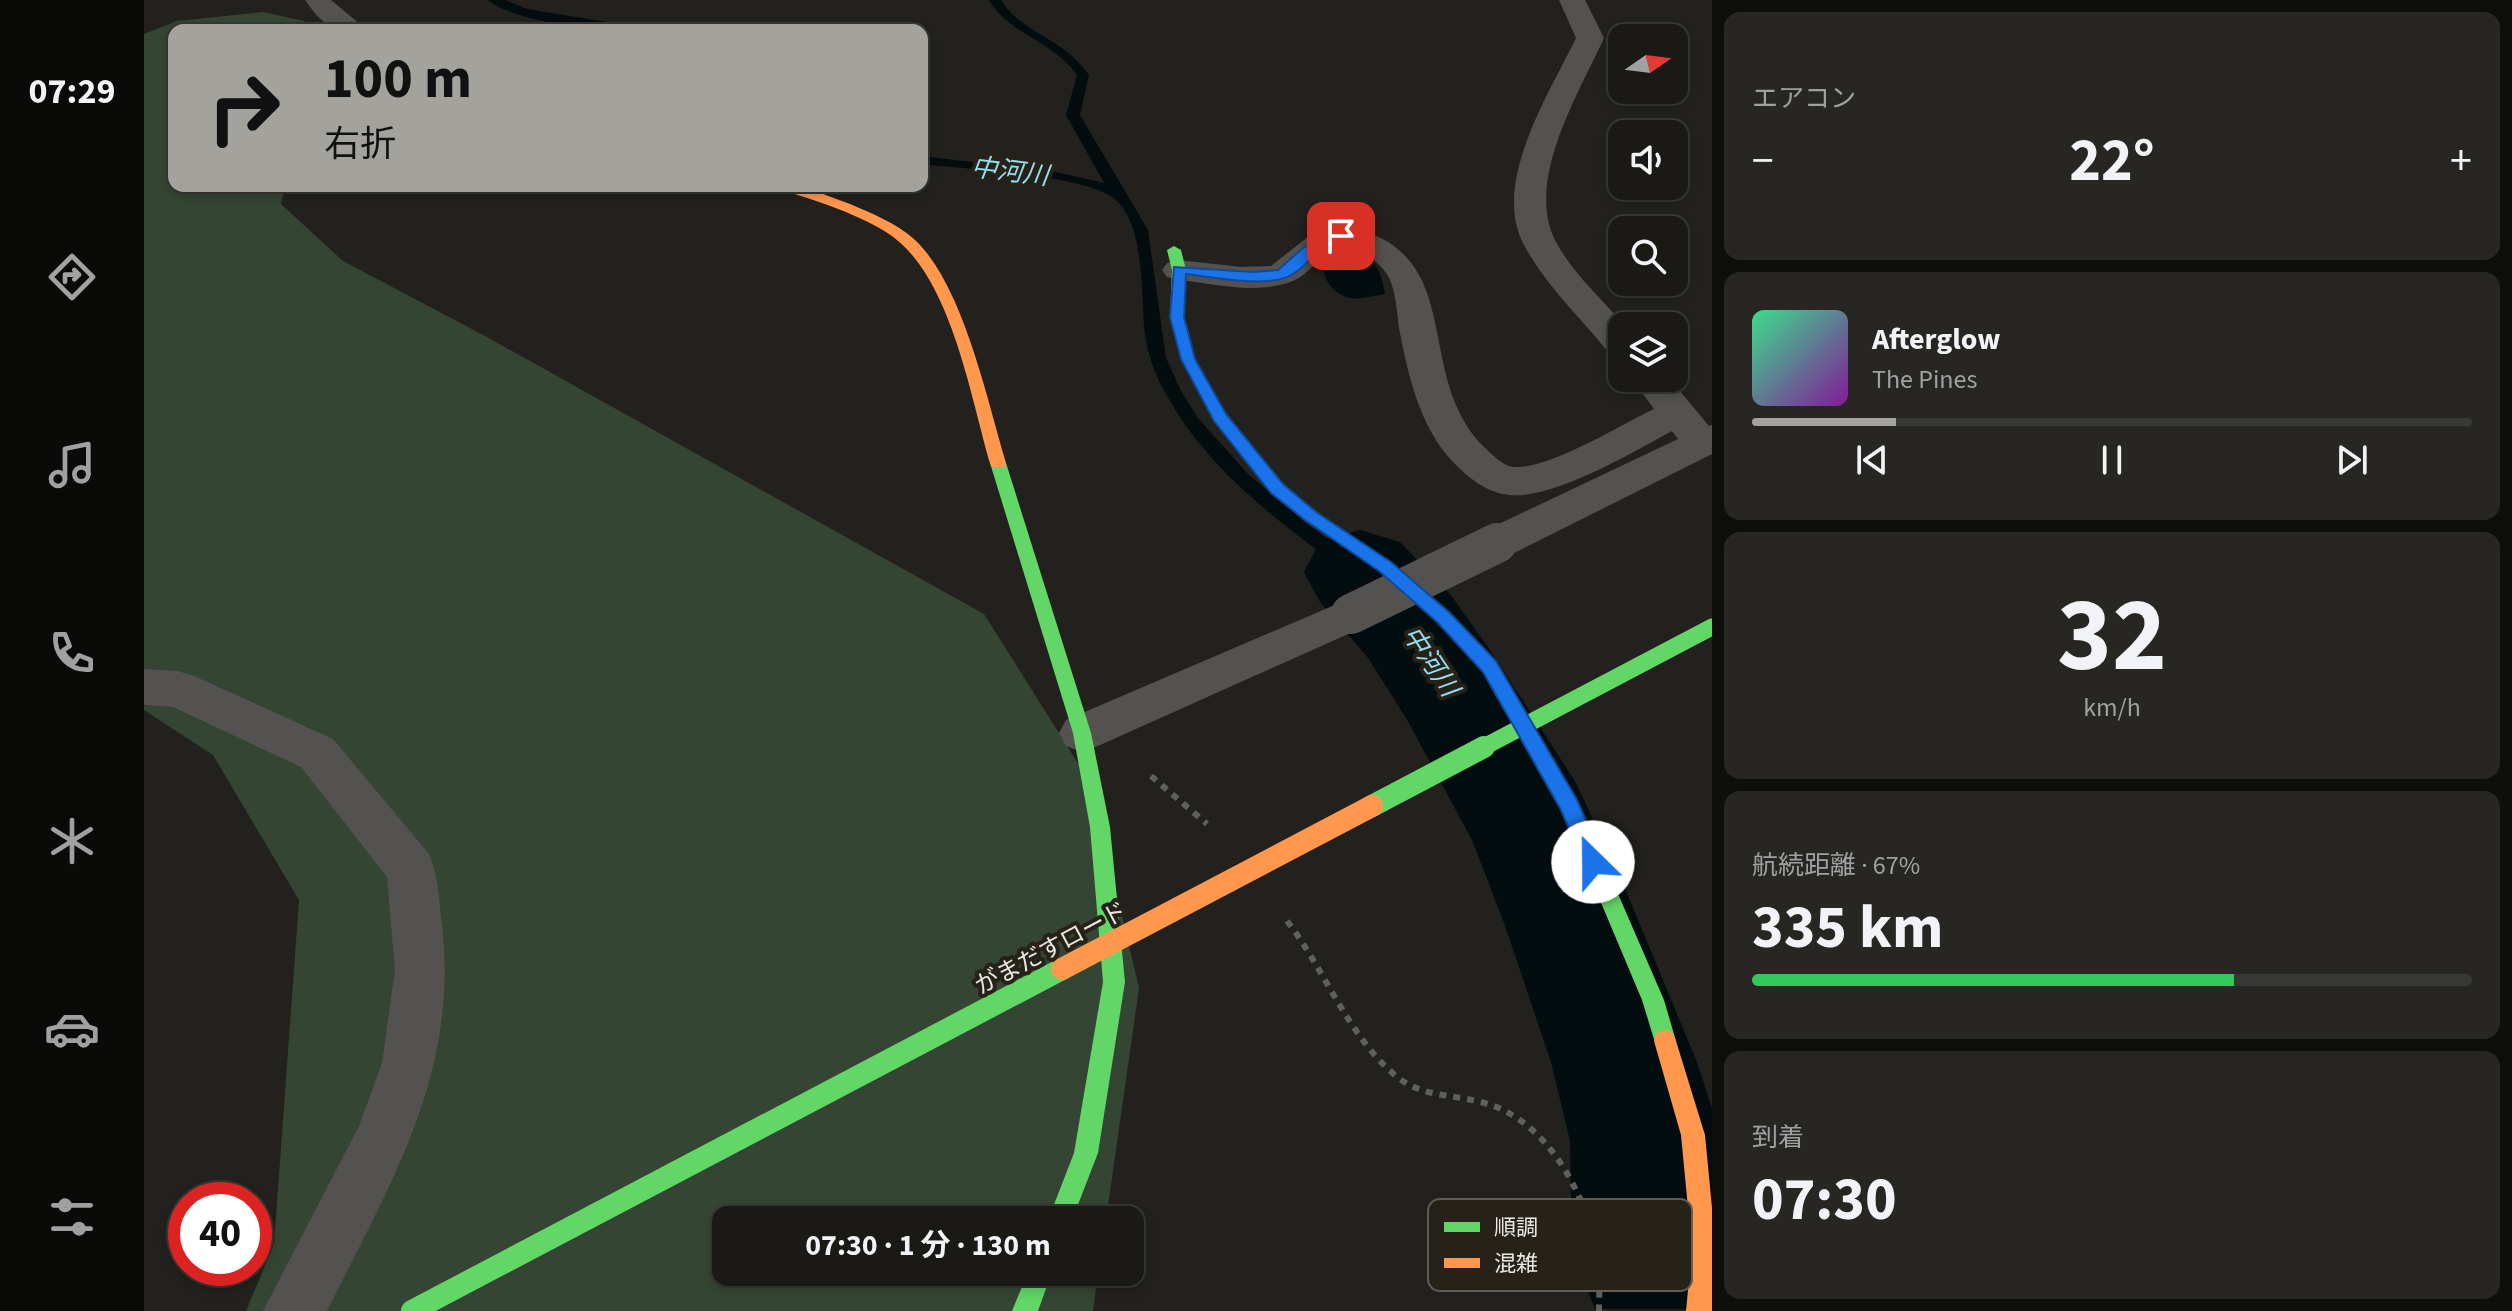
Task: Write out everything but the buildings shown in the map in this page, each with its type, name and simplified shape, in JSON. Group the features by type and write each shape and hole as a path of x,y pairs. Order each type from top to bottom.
{"main road":[{"path":"801,192 900,236 924,255 946,298 1082,733 1100,827 1114,982 1086,1153 1065,1206"},
{"path":"1176,260 1177,317 1188,359 1220,417 1277,488 1311,516 1385,567 1443,617 1490,667 1570,806 1653,1000 1693,1135 1704,1249 1699,1311"},
{"name":"がまだすロード","path":"412,1311 1712,627"},
{"path":"1025,1311 1035,1286"}],"street":[{"path":"318,0 327,13 344,24"},
{"path":"1572,0 1590,38 1535,161 1528,206 1537,237 1544,248 1608,328"},
{"path":"1176,260 1269,276 1290,270 1308,251 1327,239 1353,236 1380,247 1400,267 1408,281 1434,399 1444,423 1473,459 1498,478 1513,481 1557,470 1678,413"},
{"path":"1082,733 1351,614 1707,441 1661,392"},
{"path":"144,687 178,689 317,753 411,870 421,970 409,1063 383,1139 294,1311"}],"path":[{"path":"1082,733 1161,782 1217,836"},
{"path":"1283,915 1311,949 1369,1046 1391,1073 1411,1087 1435,1096 1506,1109 1544,1144 1579,1199"}],"green space":[{"path":"263,12 304,21 305,24 169,24"},
{"path":"168,25 168,192 284,192 281,204 343,261 485,336 984,614 1091,784 1139,988 1108,1206 712,1206 712,1286 1096,1286 1093,1311 246,1311 256,1286 272,1286 272,1249 299,900 213,755 144,710 144,34"}],"shaded area":[{"path":"1338,250 1349,250 1372,261 1385,294 1350,298 1332,288 1324,274 1325,260"}],"waterway":[{"name":"中河川","path":"494,0 524,12 595,24"},
{"path":"995,0 1012,20 1062,51 1083,75 1073,115 1117,193"},
{"name":"中河川","path":"928,161 1056,176 1105,188 1119,195 1132,211 1145,250 1153,338 1158,358 1172,391 1192,423 1242,479 1360,572"},
{"name":"中河川","path":"1360,572 1409,626 1448,684 1530,823 1573,923 1624,1062 1646,1141 1649,1199"}],"traffic: fast":[{"path":"1174,250 1179,270 1177,317 1188,359 1220,417 1277,488 1311,516 1385,567 1443,617 1490,667 1570,806 1653,1000 1665,1041"},
{"path":"998,463 1082,733 1100,827 1114,982 1086,1153 1065,1206"},
{"path":"1372,806 1712,627"},
{"path":"412,1311 1062,969"},
{"path":"1025,1311 1035,1286"}],"traffic: slow":[{"path":"803,192 881,224 909,242 924,259 951,313 998,463"},
{"path":"1062,969 1372,806"},
{"path":"1665,1041 1693,1135 1704,1249 1699,1311"}],"route":[{"path":"1341,236 1327,239 1308,251 1290,270 1281,274 1253,277 1179,270 1177,317 1188,359 1220,417 1277,488 1311,516 1385,567 1443,617 1490,667 1570,806 1593,862"}]}
